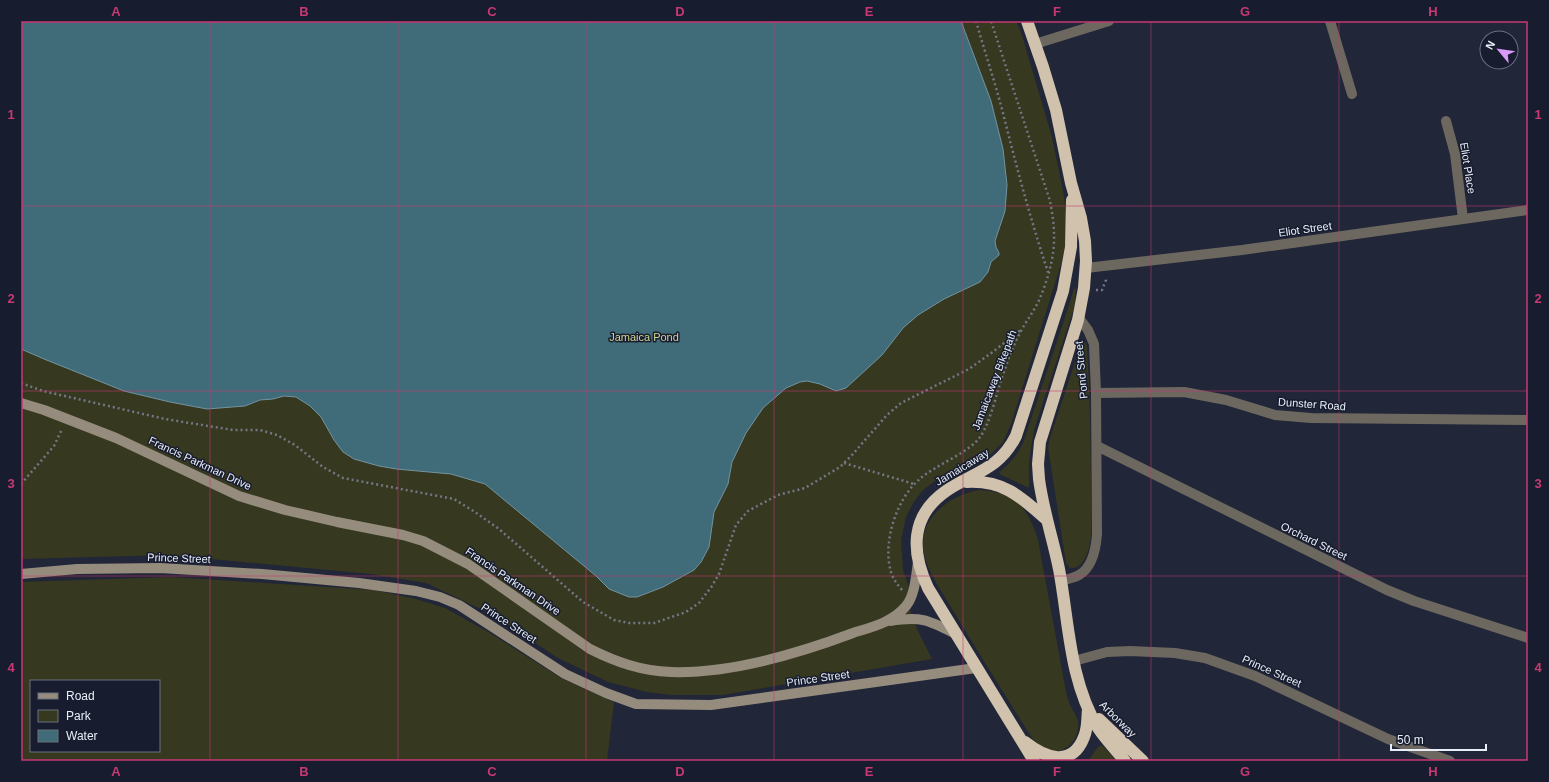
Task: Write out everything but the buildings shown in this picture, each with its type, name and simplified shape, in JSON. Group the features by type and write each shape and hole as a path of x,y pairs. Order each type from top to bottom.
{"highway":[{"path":"1019,738 1044,755 1057,758 1066,756 1077,748 1084,737 1088,708 1079,682 1074,661 1061,581 1038,475 1038,454 1040,442 1079,318 1086,268 1084,234 1079,209 1071,183 1056,110 1027,21"},
{"name":"Jamaicaway","path":"976,668 928,588 918,562 916,540 924,513 937,498 949,489 964,482 998,461 1010,448 1019,429 1067,276 1072,220 1071,183"},
{"path":"964,482 982,482 1003,487 1019,495 1047,520"},
{"path":"976,668 1034,761"},
{"name":"Arborway","path":"1088,708 1102,734 1125,761"},
{"name":"Arborway","path":"1088,708 1115,736 1143,761"}],"main road":[{"name":"Francis Parkman Drive","path":"21,404 44,410 116,438 239,496 285,510 423,541 468,564 590,649 611,659 641,669 688,672 743,665 804,649 882,623 907,619 920,619 956,634"},
{"name":"Francis Parkman Drive","path":"882,623 897,614 907,604 913,588 918,562"},
{"name":"Prince Street","path":"21,574 77,569 160,568 299,577 358,583 440,596 459,605 565,674 606,693 636,704 711,705 976,668"}],"street":[{"path":"1035,44 1109,21"},
{"path":"1330,21 1352,94"},
{"name":"Eliot Place","path":"1446,121 1455,154 1463,219"},
{"name":"Eliot Street","path":"1086,268 1242,250 1528,210"},
{"name":"Pond Street","path":"1061,581 1076,577 1082,573 1091,562 1095,550 1098,525 1094,344 1088,330 1079,318"},
{"name":"Dunster Road","path":"1096,393 1184,392 1226,400 1275,415 1311,418 1528,420"},
{"name":"Orchard Street","path":"1097,446 1387,590 1414,601 1528,638"},
{"name":"Prince Street","path":"1074,661 1107,652 1130,651 1175,653 1205,658 1255,676 1388,739 1450,761"}],"path":[{"path":"976,21 1004,117 1009,141 1027,205 1048,272"},
{"name":"Jamaicaway Bikepath","path":"907,596 896,582 891,572 889,545 892,526 897,511 914,484 934,468 972,445 980,437 988,420 1008,361 1022,329 1040,299 1048,272 1054,235 1050,201 991,21"},
{"path":"1102,290 1106,280"},
{"path":"21,383 43,391 165,419 233,430 260,430 277,435 295,445 323,467 343,478 454,499 498,529 583,602 614,620 629,623 654,623 686,612 699,603 719,574 736,525 748,511 778,495 805,488 824,477 844,463 887,415 901,403 969,369 1022,329"},
{"path":"21,484 54,446 63,427"},
{"path":"844,463 914,484"}],"green space":[{"name":"Jamaica Pond","path":"21,21 1016,21 1021,32 1052,137 1064,196 1067,222 1066,241 1062,261 1011,424 1003,442 989,456 979,462 953,471 939,478 922,491 913,503 906,517 901,540 903,570 909,587 909,591 905,597 917,629 932,659 723,695 671,695 647,692 608,682 558,658 491,614 426,583 371,574 168,555 21,559"},
{"path":"1074,288 1076,289 1074,308 1034,430 1030,452 1029,487 1027,487 1001,475 999,472 1013,459 1023,443"},
{"path":"1082,341 1085,342 1087,346 1090,402 1091,531 1090,545 1084,561 1077,567 1070,568 1066,563 1048,447"},
{"path":"980,490 1003,494 1012,498 1019,504 1030,519 1038,540 1066,691 1070,705 1078,722 1077,734 1071,744 1066,748 1055,752 1049,751 1035,743 972,643 938,586 926,561 923,543 924,533 934,514 951,500 961,495"},
{"path":"171,577 374,590 416,599 445,608 490,633 561,678 614,702 607,761 21,761 21,582"},
{"path":"1102,745 1117,761 1088,761 1098,747"}],"water":[{"name":"Jamaica Pond","path":"21,21 961,21 991,101 1003,149 1007,185 1005,211 995,241 999,255 991,262 988,272 980,282 944,299 918,315 903,328 882,355 846,388 836,391 820,384 807,381 800,382 786,388 763,408 746,433 732,462 728,484 714,512 709,547 701,562 694,570 663,587 637,597 629,597 609,589 596,576 485,484 451,474 396,469 354,459 343,452 334,440 321,417 310,406 296,397 284,396 260,400 245,406 207,409 124,391 21,349"}]}
